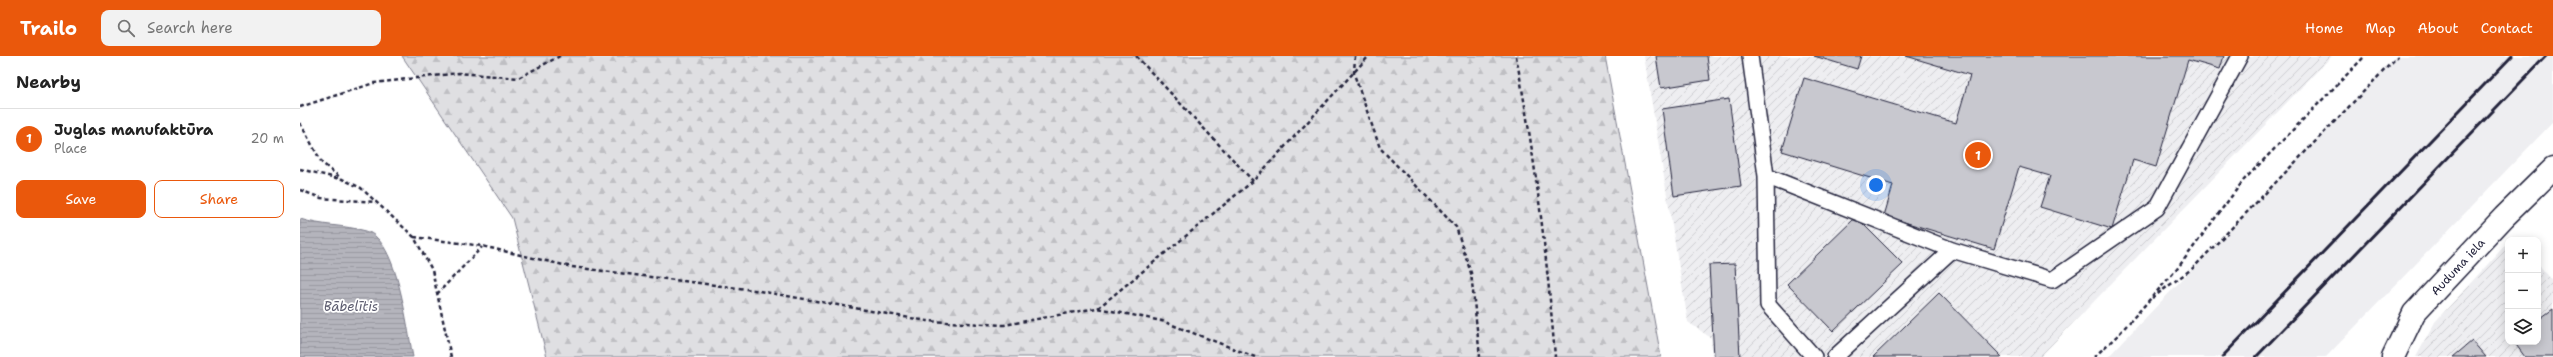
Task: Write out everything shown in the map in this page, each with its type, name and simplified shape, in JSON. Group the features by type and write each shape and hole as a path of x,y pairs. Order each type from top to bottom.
{"street":[{"name":"Auduma iela","path":"2393,357 2414,313 2504,217 2553,168"}],"lane":[{"path":"1750,56 1766,176 1768,305 1814,357"},
{"path":"1766,176 1952,250 2052,280 2157,208 2240,56"},
{"path":"1835,357 1952,250"}],"path":[{"path":"300,107 374,83 459,73 518,78 560,56"},
{"path":"1136,56 1253,181"},
{"path":"1355,56 1354,74 1380,148 1456,227 1471,273 1480,357"},
{"path":"1098,308 1253,181 1354,74 1369,56"},
{"path":"1516,56 1526,108 1547,262 1555,357"},
{"path":"2094,357 2118,335 2177,269 2243,181 2364,56"},
{"path":"2148,301 2194,268 2398,56"},
{"path":"300,123 322,163 342,179"},
{"path":"300,169 342,179 361,188 414,237 432,270 451,357"},
{"path":"300,190 321,198 376,202"},
{"path":"414,237 482,246 572,267 754,290 927,321 1004,325 1098,308 1162,321 1254,357"},
{"path":"437,294 482,246"}],"shaded area":[{"path":"1644,56 2332,56 2040,357 1712,357 1711,338 1688,322"},
{"path":"2396,56 2553,56 2553,122 2326,357 2108,357"},
{"path":"2505,245 2505,345 2541,345 2541,267 2553,281 2553,357 2416,357 2435,322"}],"green space":[{"path":"402,56 1605,56 1661,357 547,357 512,218"}],"water":[{"name":"Bābelītis","path":"300,219 366,231 377,238 386,251 393,267 404,307 413,357 300,357"}],"building":[{"path":"1656,56 1707,56 1710,80 1661,88"},
{"path":"1814,56 1861,56 1857,69"},
{"path":"1906,56 2224,56 2220,69 2188,60 2156,167 2133,160 2112,229 2040,207 2050,176 2019,167 1994,249 1884,216 1893,185 1782,151 1804,78 1956,123 1970,75"},
{"path":"1729,99 1741,186 1674,196 1662,109"},
{"path":"1856,217 1903,264 1833,331 1787,284"},
{"path":"1735,264 1740,357 1714,357 1709,265"},
{"path":"1939,293 2002,357 1873,357"},
{"path":"2553,309 2553,357 2525,357 2516,345 2541,345 2541,318"},
{"path":"2472,341 2486,357 2453,357"}],"railway":[{"path":"2222,357 2512,56"},
{"path":"2256,357 2546,56"}],"place":[{"name":"Juglas manufaktūra","path":"1978,155"}]}
